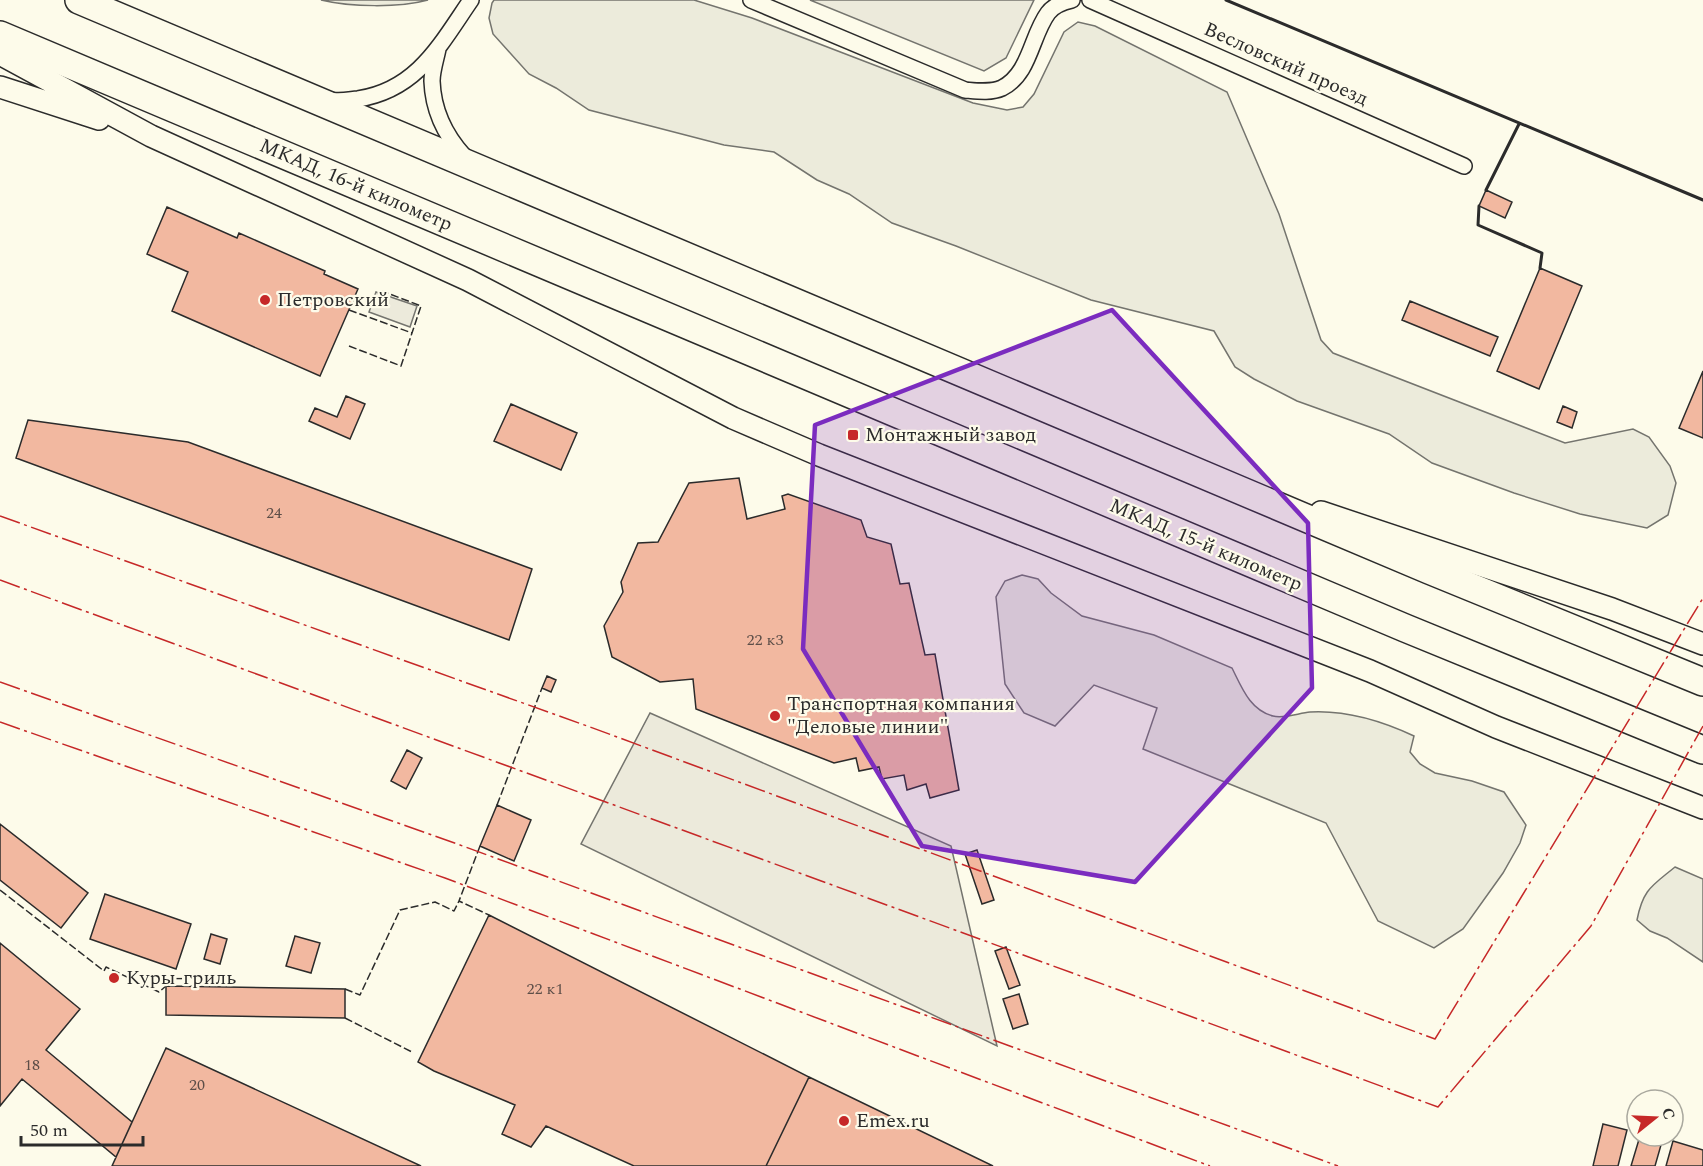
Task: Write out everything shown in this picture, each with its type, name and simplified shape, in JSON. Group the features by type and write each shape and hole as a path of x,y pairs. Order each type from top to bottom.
{"highway":[{"path":"79,0 1429,570 1703,682"},
{"name":"МКАД, 16-й километр","path":"0,35 711,335"},
{"name":"МКАД, 15-й километр","path":"711,335 1405,628 1703,750"}],"main road":[{"path":"0,54 151,136 468,280 733,418 819,456 1370,671 1496,727 1703,808"},
{"path":"0,87 151,136"},
{"path":"1202,474 1612,609 1703,644"}],"street":[{"path":"298,93 337,102 376,96 412,78 438,48 471,0"},
{"path":"751,0 965,90 983,91 1002,88 1020,73 1048,13 1059,3 1072,0"},
{"name":"Весловский проезд","path":"1090,0 1464,166"},
{"path":"438,48 432,80 436,112 450,141 472,165"}],"highlighted area":[{"path":"1112,310 1308,523 1312,688 1135,882 922,846 803,649 815,425"}],"shaded area":[{"path":"321,0 428,0 374,6"},
{"path":"494,0 694,0 752,18 973,103 1007,110 1023,107 1034,94 1064,32 1078,22 1095,26 1227,92 1279,214 1321,340 1333,353 1565,443 1633,429 1649,437 1670,466 1676,483 1668,515 1647,528 1580,514 1432,463 1389,434 1297,401 1254,379 1235,367 1214,331 1091,300 892,223 849,194 817,180 774,152 724,145 589,110 556,88 529,74 493,34 489,18"},
{"path":"810,0 1034,0 1006,58 984,71"},
{"path":"376,292 417,306 410,327 369,312"},
{"path":"1022,575 1038,579 1051,593 1082,616 1154,635 1232,668 1248,697 1258,709 1265,713 1277,717 1310,712 1350,715 1376,721 1414,736 1410,752 1420,764 1435,773 1472,781 1504,792 1526,825 1520,843 1503,873 1463,929 1434,948 1378,921 1326,823 1143,749 1157,708 1094,685 1055,726 1024,713 1005,684 996,597 1005,581"},
{"path":"650,713 951,846 997,1046 581,844"},
{"path":"1675,867 1703,879 1703,962 1667,938 1650,931 1637,920 1642,901 1650,889"}],"building":[{"path":"1486,190 1512,202 1505,218 1479,206"},
{"name":"Петровский","path":"167,207 237,238 239,233 325,271 324,274 358,289 320,376 172,311 188,272 147,254"},
{"path":"1540,268 1582,286 1539,389 1497,371"},
{"path":"1410,301 1498,337 1490,356 1402,320"},
{"path":"1703,371 1703,438 1679,428"},
{"path":"346,396 365,404 350,439 309,421 315,408 337,417"},
{"path":"511,404 577,433 561,470 494,441"},
{"path":"1563,406 1577,412 1572,428 1557,422"},
{"path":"28,420 188,442 532,569 509,640 16,458"},
{"path":"739,478 747,519 785,509 782,496 788,494 861,520 867,537 891,544 900,584 909,583 925,655 935,654 959,790 930,798 926,784 907,790 904,775 882,779 879,767 859,771 856,758 834,763 696,709 693,679 660,682 612,657 604,626 623,592 621,582 638,543 658,542 689,483"},
{"path":"547,676 556,680 551,692 542,688"},
{"path":"407,750 422,758 406,789 391,781"},
{"path":"497,805 531,820 514,861 480,846"},
{"path":"0,824 88,893 61,928 0,880"},
{"path":"977,850 994,900 982,904 965,854"},
{"path":"105,894 191,924 176,969 90,939"},
{"path":"489,915 809,1077 766,1166 634,1166 546,1126 531,1147 502,1134 515,1105 418,1062"},
{"path":"211,934 227,939 220,964 204,959"},
{"path":"295,936 320,943 311,973 286,966"},
{"path":"0,943 80,1009 46,1050 132,1122 116,1157 22,1079 0,1106"},
{"path":"1006,947 1020,985 1009,989 995,951"},
{"path":"166,986 345,989 345,1018 166,1015"},
{"path":"1019,994 1028,1024 1013,1029 1003,999"},
{"path":"166,1048 421,1166 112,1166"},
{"name":"Emex.ru","path":"809,1077 993,1166 766,1166"},
{"path":"1603,1124 1625,1130 1618,1166 1593,1166"},
{"path":"1685,1145 1703,1150 1703,1166 1666,1166 1671,1148 1685,1148"},
{"path":"1636,1148 1660,1148 1655,1166 1631,1166"}],"fence":[{"path":"349,346 401,366 421,306 382,291"},
{"path":"349,310 412,333"},
{"path":"497,805 542,688"},
{"path":"480,846 459,901 489,915"},
{"path":"0,890 104,971 106,967 159,992 166,986"},
{"path":"345,989 360,995 400,910 435,902 454,911 459,901"},
{"path":"345,1018 412,1052"}],"wall":[{"path":"1226,0 1703,200"},
{"path":"1486,190 1519,124"},
{"path":"1479,206 1478,225 1542,253 1540,268"}],"power":[{"path":"0,516 590,727 1435,1039 1703,598"},
{"path":"0,580 1438,1107 1591,926 1703,726"},
{"path":"0,682 460,845 1338,1166"},
{"path":"0,722 445,878 1210,1166"}],"place":[{"name":"Петровский","path":"265,300"},
{"name":"Монтажный завод","path":"853,435"},
{"name":"Транспортная компания \"Деловые линии\"","path":"775,716"},
{"name":"Куры-гриль","path":"114,978"},
{"name":"Emex.ru","path":"844,1121"}]}
